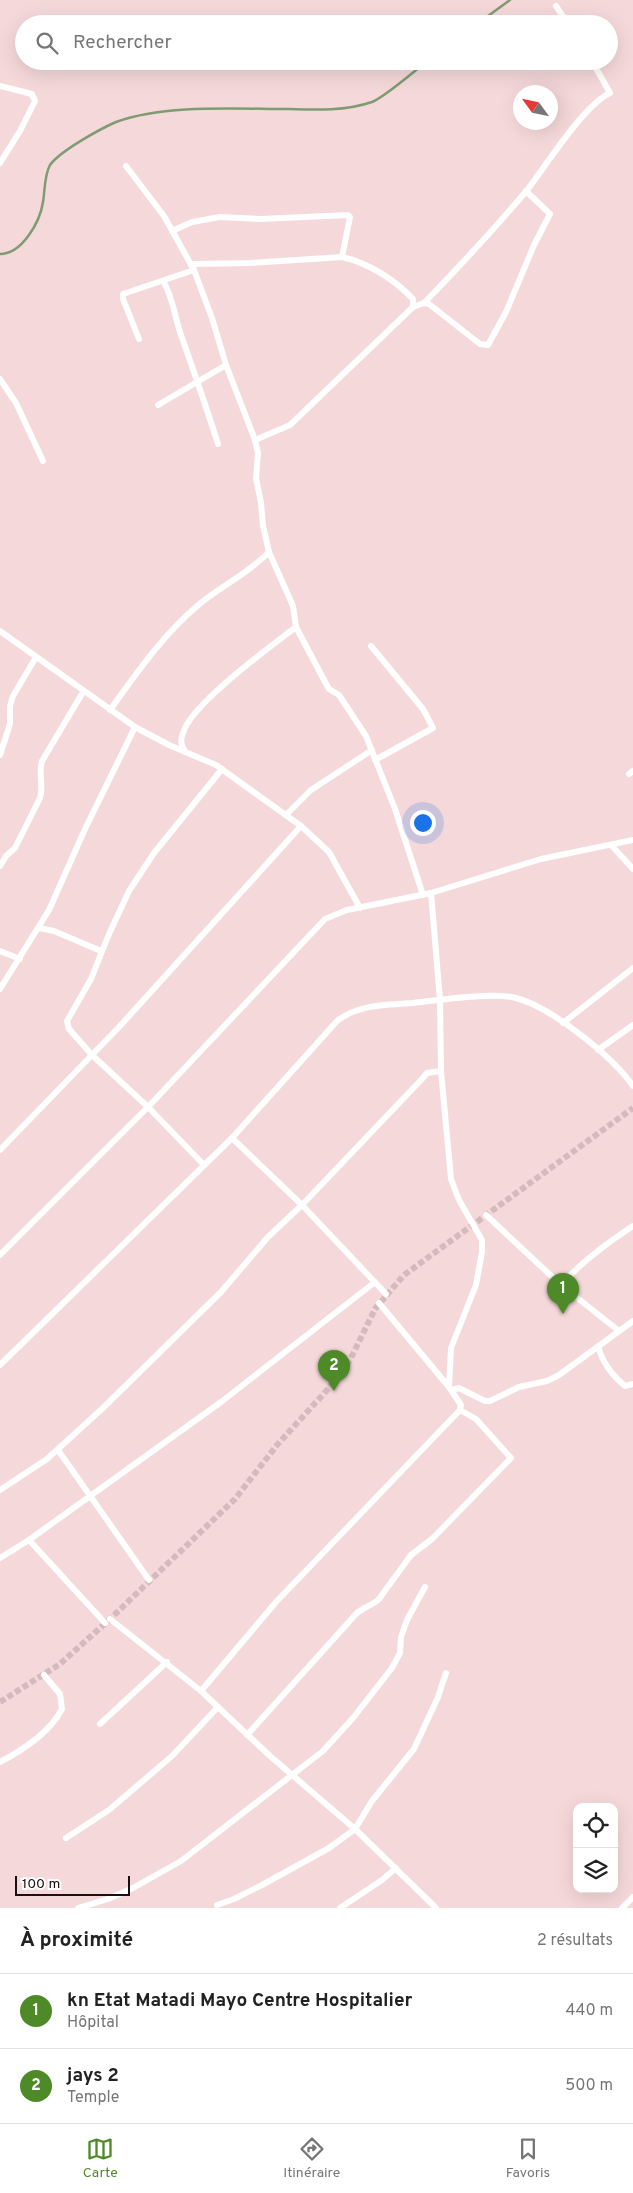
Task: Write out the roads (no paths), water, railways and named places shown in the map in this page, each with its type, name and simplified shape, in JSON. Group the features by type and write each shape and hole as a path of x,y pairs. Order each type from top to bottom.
{"street":[{"path":"556,6 562,15"},
{"path":"255,440 290,425 413,307 424,303 475,250 526,191 586,113 598,100 610,93 597,70"},
{"path":"0,86 32,94 36,101 0,162"},
{"path":"126,166 148,194 172,230 193,267 212,318 226,365 255,440 258,453 256,478 262,526 269,552 293,606 296,627 324,680 330,689 339,695 366,736 395,809 423,895"},
{"path":"424,303 434,307 480,344 488,345 506,312 550,214 526,191"},
{"path":"172,230 192,222 220,217 260,219 348,214 350,218 342,257"},
{"path":"139,339 123,299 123,294 163,281 193,267 342,257 363,264 395,281 413,299 413,307"},
{"path":"163,281 173,300 180,330 199,381 218,444"},
{"path":"158,405 226,365"},
{"path":"0,379 16,403 43,461"},
{"path":"110,710 145,663 180,622 197,606 269,552"},
{"path":"185,752 181,744 183,732 205,703 220,688 296,627"},
{"path":"0,631 83,692 135,727 222,769 286,814 329,852 360,908"},
{"path":"370,646 423,708 433,728 376,760"},
{"path":"0,755 10,724 13,696 36,657"},
{"path":"0,866 6,856 15,848 40,798 42,790 40,768 45,755 83,692"},
{"path":"0,989 39,928 135,727"},
{"path":"286,814 311,790 372,750"},
{"path":"204,1165 148,1107 92,1055 69,1029 67,1021 91,978 120,907 140,874 222,769"},
{"path":"0,1150 92,1055 301,826"},
{"path":"0,1255 148,1107 317,926 331,915 431,893 541,859 633,840"},
{"path":"611,845 633,869"},
{"path":"431,893 440,1000 441,1071 451,1179 459,1200 482,1240 482,1252 476,1285 451,1348 450,1388"},
{"path":"39,928 54,931 101,951"},
{"path":"0,952 20,959"},
{"path":"563,1023 633,968"},
{"path":"0,1366 232,1138 343,1016 359,1009 440,1000 510,997 539,1007 563,1023 598,1050 619,1069 633,1086"},
{"path":"598,1050 633,1025"},
{"path":"0,1490 58,1450 208,1306 268,1236 302,1205 428,1073 441,1071"},
{"path":"232,1138 302,1205 386,1294"},
{"path":"486,1215 561,1284 619,1331"},
{"path":"561,1284 576,1268 607,1242 633,1226"},
{"path":"0,1558 29,1540 221,1402 375,1282"},
{"path":"201,1691 276,1602 460,1410 461,1405 450,1388 379,1303"},
{"path":"450,1388 459,1388 485,1401 490,1401 519,1387 547,1381 559,1375 633,1321"},
{"path":"598,1346 607,1366 620,1382 625,1386 633,1384"},
{"path":"247,1734 356,1614 362,1608 379,1599 411,1555 432,1539 511,1458 476,1419 460,1410"},
{"path":"58,1450 149,1580"},
{"path":"29,1540 108,1621 167,1662 201,1691 293,1776 355,1829 436,1908"},
{"path":"78,1908 108,1899 181,1861 323,1751 353,1718 392,1668 400,1653 401,1637 405,1625 425,1587"},
{"path":"100,1724 167,1662"},
{"path":"216,1905 234,1899 262,1885 329,1848 355,1829 376,1796 414,1749 435,1704 446,1673"},
{"path":"0,1762 35,1739 56,1719 62,1709 60,1694 44,1674"},
{"path":"66,1838 109,1810 172,1756 218,1707"},
{"path":"340,1908 382,1880 396,1868"},
{"path":"622,1908 633,1897"}],"waterway":[{"path":"489,15 510,0"},
{"path":"0,254 16,249 34,227 44,198 48,169 55,159 71,147 116,122 135,116 179,110 224,108 321,110 352,107 372,102 416,70"}],"tunnel":[{"path":"0,1702 60,1664 110,1619 235,1499 277,1445 339,1377 351,1358 375,1309 404,1275 633,1108"}],"place":[{"name":"kn Etat Matadi Mayo Centre Hospitalier","path":"563,1314"},
{"name":"jays 2","path":"334,1391"}]}
